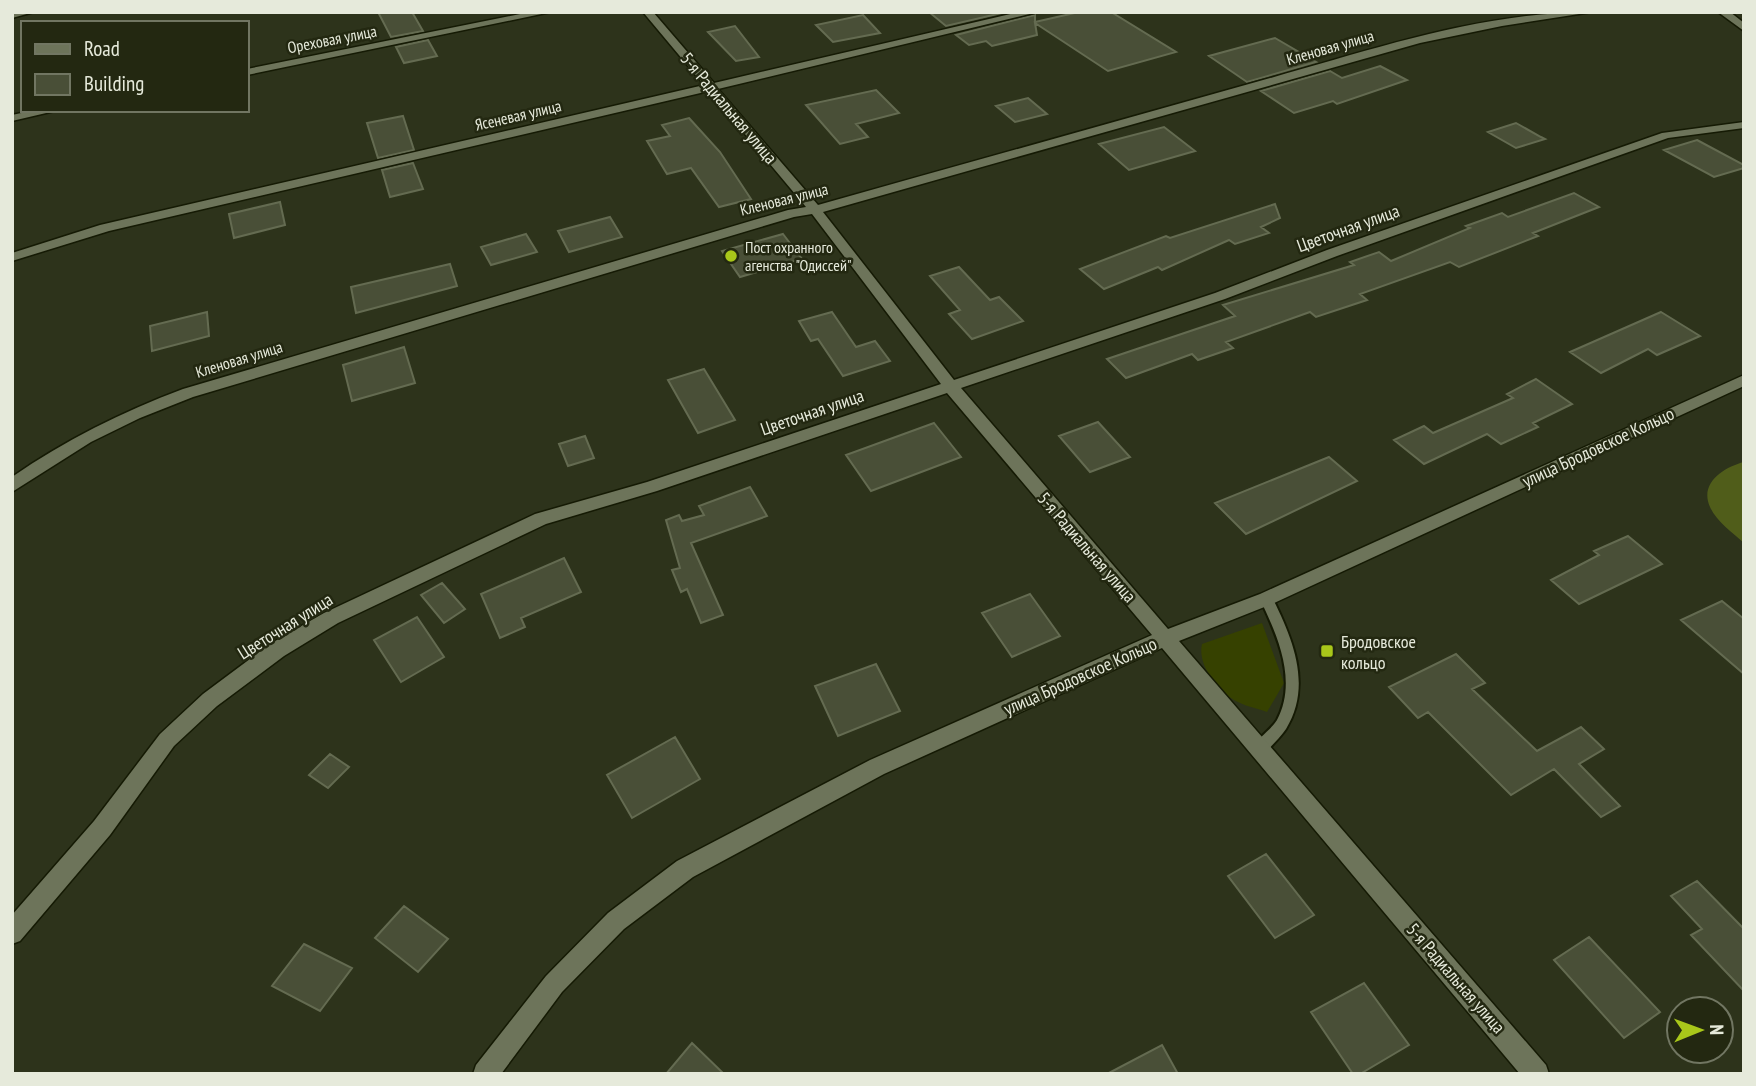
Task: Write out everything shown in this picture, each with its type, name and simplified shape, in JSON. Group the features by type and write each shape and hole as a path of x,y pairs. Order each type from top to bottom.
{"street":[{"path":"12,15 29,12"},
{"name":"Ореховая улица","path":"248,72 546,12"},
{"name":"5-я Радиальная улица","path":"648,12 815,210 950,386 1537,1074"},
{"name":"Ясеневая улица","path":"12,257 106,228 1033,12"},
{"name":"Кленовая улица","path":"12,486 89,435 148,407 230,380 780,216 815,210 1418,40 1492,24 1553,14 1587,12"},
{"path":"1723,12 1744,28"},
{"path":"12,118 44,112"},
{"name":"Цветочная улица","path":"12,933 102,828 167,740 210,700 277,650 309,630 424,572 541,519 651,487 1220,296 1332,253 1666,135 1744,125"},
{"name":"улица Бродовское Кольцо","path":"485,1074 554,984 616,921 685,869 877,767 1165,638 1266,598 1744,380"}],"lane":[{"path":"1259,748 1284,721 1295,681 1287,641 1266,598"}],"green space":[{"path":"1744,462 1744,543 1716,517 1707,498 1715,477"},
{"path":"1262,623 1284,683 1267,712 1238,702 1221,690 1205,668 1201,652 1202,644"}],"building":[{"path":"378,12 412,12 423,31 391,37"},
{"path":"929,12 1006,12 946,26"},
{"path":"1079,12 1111,12 1176,52 1108,71 1035,23 1037,35 992,46 986,41 969,45 956,35 1035,15 1035,22"},
{"path":"863,15 880,33 833,42 816,25"},
{"path":"735,26 759,57 736,61 708,32"},
{"path":"1275,38 1316,62 1247,82 1209,56"},
{"path":"428,40 437,56 404,63 396,47"},
{"path":"1380,66 1407,80 1337,104 1333,101 1294,113 1261,91 1330,71 1342,78"},
{"path":"876,90 899,113 856,124 868,137 840,144 806,105"},
{"path":"1028,98 1047,114 1015,122 996,106"},
{"path":"403,116 414,150 378,158 367,123"},
{"path":"689,118 720,152 751,199 719,207 691,168 667,174 647,141 670,136 662,125"},
{"path":"1516,123 1545,139 1516,148 1488,132"},
{"path":"1164,127 1195,151 1129,170 1099,144"},
{"path":"1697,140 1744,165 1744,168 1714,177 1664,150"},
{"path":"413,163 423,189 390,197 382,170"},
{"path":"1574,193 1599,207 1533,233 1538,236 1459,267 1450,262 1360,294 1367,300 1316,317 1310,312 1226,342 1233,348 1198,360 1192,354 1126,378 1107,359 1235,316 1223,305 1354,265 1350,262 1379,252 1391,261 1470,228 1466,226 1502,213 1508,217"},
{"path":"280,202 285,225 234,238 229,214"},
{"path":"1275,204 1280,218 1261,227 1269,233 1235,244 1229,240 1162,270 1158,267 1104,289 1080,269 1166,236 1170,238"},
{"path":"610,217 622,237 569,252 558,231"},
{"path":"526,234 537,252 491,265 481,247"},
{"path":"783,234 802,259 740,277 722,251"},
{"path":"450,264 457,286 356,313 351,287"},
{"path":"959,267 990,300 999,297 1023,321 972,339 949,314 960,310 930,276"},
{"path":"207,312 209,336 152,351 150,326"},
{"path":"832,312 856,347 875,341 890,361 843,376 818,339 811,341 799,321"},
{"path":"1661,312 1700,336 1657,355 1648,349 1601,373 1570,352"},
{"path":"404,347 415,383 352,401 343,365"},
{"path":"704,369 735,420 698,433 668,380"},
{"path":"1536,379 1572,404 1533,423 1538,427 1501,444 1487,434 1424,464 1394,440 1424,426 1433,433 1513,398 1507,394"},
{"path":"1098,422 1130,457 1090,472 1059,436"},
{"path":"934,423 961,457 871,491 846,455"},
{"path":"585,436 594,458 568,466 559,444"},
{"path":"1329,457 1357,481 1246,534 1215,503"},
{"path":"750,487 767,516 691,543 723,615 701,623 687,589 681,592 672,570 680,568 666,520 679,515 682,521 704,515 699,506"},
{"path":"1628,536 1662,564 1579,604 1551,580 1599,555 1594,551"},
{"path":"564,558 581,592 521,618 525,627 500,638 481,594"},
{"path":"442,583 465,609 444,623 421,595"},
{"path":"1030,594 1060,636 1012,657 982,613"},
{"path":"1722,601 1744,619 1744,674 1681,620"},
{"path":"417,617 444,657 401,682 374,640"},
{"path":"1456,654 1485,683 1472,689 1537,751 1581,727 1604,749 1579,764 1620,806 1601,817 1554,769 1511,795 1428,712 1418,718 1389,687"},
{"path":"876,664 900,711 838,736 815,686"},
{"path":"675,737 700,779 632,818 607,775"},
{"path":"330,754 349,767 328,788 309,775"},
{"path":"1266,854 1314,915 1275,938 1228,876"},
{"path":"1697,881 1744,929 1744,991 1691,935 1702,929 1671,896"},
{"path":"404,906 448,939 418,972 375,938"},
{"path":"1589,937 1660,1012 1624,1038 1554,960"},
{"path":"304,944 352,968 320,1011 272,986"},
{"path":"1364,983 1409,1045 1360,1074 1353,1074 1311,1012"},
{"path":"692,1043 724,1074 666,1074"},
{"path":"1162,1045 1178,1074 1107,1074"}],"place":[{"name":"Пост охранного агенства \"Одисcей\"","path":"731,256"},
{"name":"Бродовское кольцо","path":"1327,651"}]}
